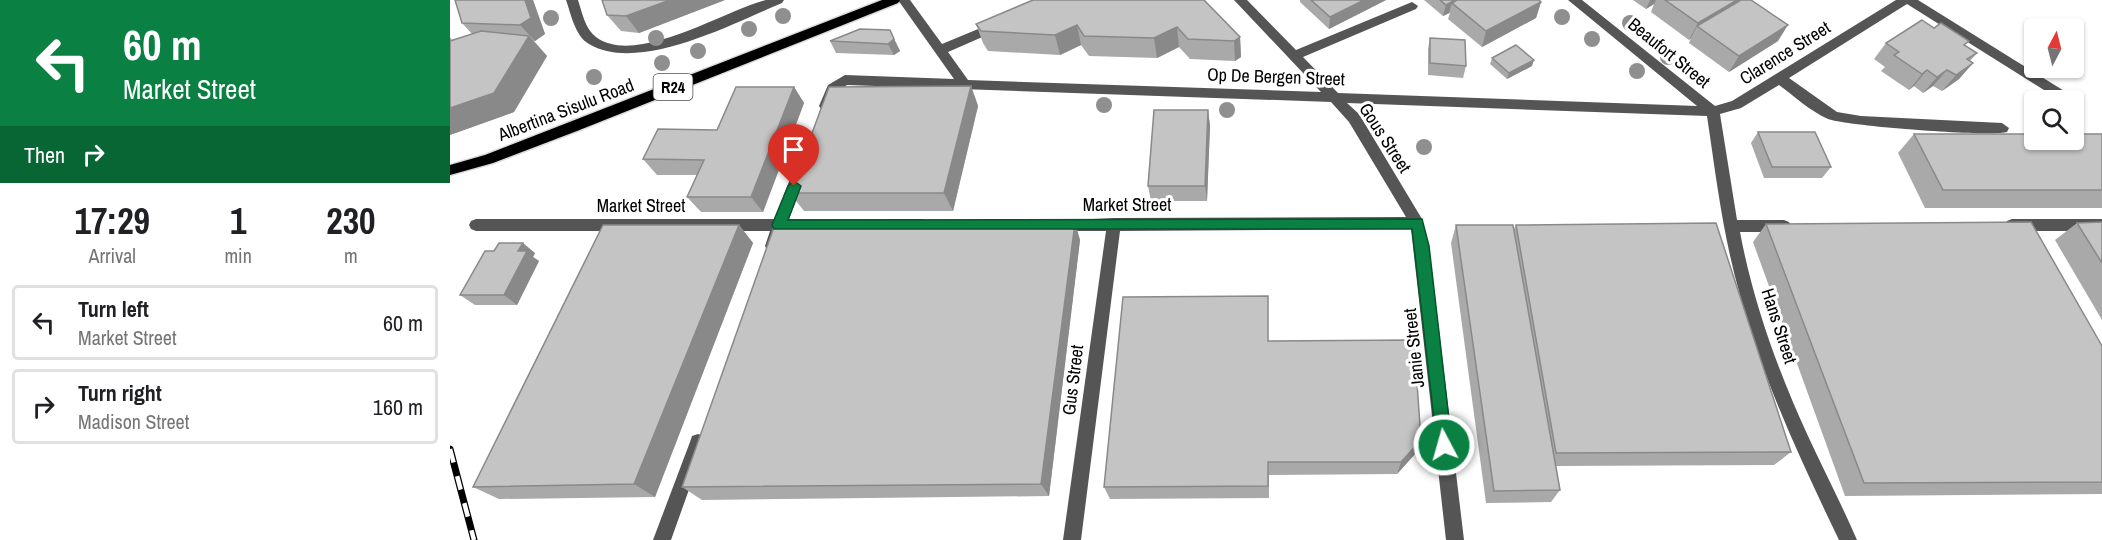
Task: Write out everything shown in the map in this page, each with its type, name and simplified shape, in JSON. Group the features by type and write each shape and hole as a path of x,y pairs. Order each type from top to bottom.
{"main road":[{"name":"Albertina Sisulu Road","path":"450,170 572,127 894,0"}],"street":[{"path":"572,0 584,32 592,40 603,45 642,48 679,39 778,0"},
{"path":"904,0 964,84"},
{"name":"Gous Street","path":"1240,0 1354,118 1417,223"},
{"name":"Beaufort Street","path":"1574,0 1713,111"},
{"path":"1907,0 2053,90"},
{"name":"Clarence Street","path":"1713,111 1736,105 1907,0"},
{"path":"1294,56 1412,6"},
{"path":"941,50 1015,18"},
{"path":"1779,78 1834,116 1861,121 2002,128"},
{"name":"Op De Bergen Street","path":"820,120 832,88 845,80 1713,111"},
{"name":"Hans Street","path":"1713,111 1732,226 1750,305 1778,386 1814,471 1848,540"},
{"path":"766,259 804,162"},
{"name":"Market Street","path":"1042,225 1417,223"},
{"name":"Janie Street","path":"1417,223 1425,268 1455,540"},
{"name":"Market Street","path":"476,225 934,225"},
{"name":"Gus Street","path":"1072,540 1114,225"},
{"path":"1998,225 2102,225"},
{"path":"2021,225 2032,245"},
{"path":"1732,226 1801,226"},
{"path":"662,540 704,428"}],"building":[{"path":"455,0 525,0 531,18 520,25 462,23"},
{"path":"602,0 670,0 626,16 607,15"},
{"path":"1033,0 1204,0 1240,37 1234,41 1188,39 1177,27 1154,38 1084,36 1077,25 1055,35 981,31 976,24"},
{"path":"1311,0 1364,0 1330,17"},
{"path":"1440,0 1455,0 1446,5"},
{"path":"1457,0 1539,0 1541,2 1486,31 1452,3"},
{"path":"1665,0 1737,0 1698,23"},
{"path":"1741,0 1751,0 1788,25 1739,56 1697,26"},
{"path":"1922,20 1934,28 1941,23 1969,41 1964,45 1977,53 1967,59 1973,63 1956,75 1947,70 1937,77 1927,70 1922,74 1894,55 1899,52 1886,43"},
{"path":"860,29 890,30 894,39 888,44 830,41"},
{"path":"481,31 529,36 494,93 450,108 450,41"},
{"path":"1430,38 1465,40 1466,66 1430,63"},
{"path":"1516,45 1534,60 1509,73 1492,58"},
{"path":"971,86 944,193 790,193 829,87"},
{"path":"736,87 794,87 751,197 687,197 704,160 643,159 658,129 717,130"},
{"path":"1154,110 1208,110 1205,186 1148,186"},
{"path":"1758,132 1815,132 1831,167 1772,167"},
{"path":"1914,134 2024,134 2024,150 2084,150 2084,134 2102,134 2102,190 1943,190"},
{"path":"2031,222 2102,346 2102,482 1864,483 1766,224"},
{"path":"2102,222 2102,263 2077,223"},
{"path":"1075,223 1041,484 682,487 774,227"},
{"path":"1716,223 1791,452 1556,453 1516,225"},
{"path":"603,225 739,225 634,484 473,487"},
{"path":"1456,225 1513,225 1560,490 1494,491"},
{"path":"499,243 523,243 518,251 527,251 504,295 460,295 485,251 494,251"},
{"path":"1268,296 1268,341 1414,340 1421,440 1401,462 1268,462 1268,486 1104,487 1123,297"}],"railway":[{"path":"450,449 474,540"}],"route":[{"path":"794,186 779,225 1417,223 1422,246 1444,445"}]}
